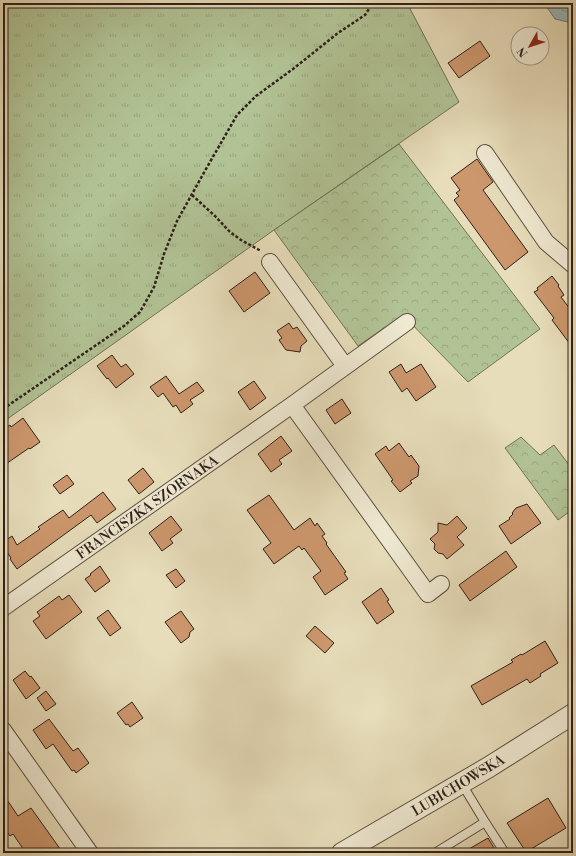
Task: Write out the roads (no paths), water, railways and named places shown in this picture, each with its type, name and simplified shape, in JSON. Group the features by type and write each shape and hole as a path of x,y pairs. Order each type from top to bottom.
{"street":[{"path":"485,153 546,242 573,265"},
{"path":"270,262 345,366"},
{"name":"FRANCISZKA SZORNAKA","path":"3,608 292,405 407,322"},
{"path":"292,405 428,594 441,584"},
{"name":"LUBICHOWSKA","path":"342,853 462,784 573,714"},
{"path":"3,730 90,853"}],"lane":[{"path":"462,784 505,853"},
{"path":"435,853 486,822"}],"water":[{"path":"544,3 573,3 573,18 568,22 555,19"}]}
